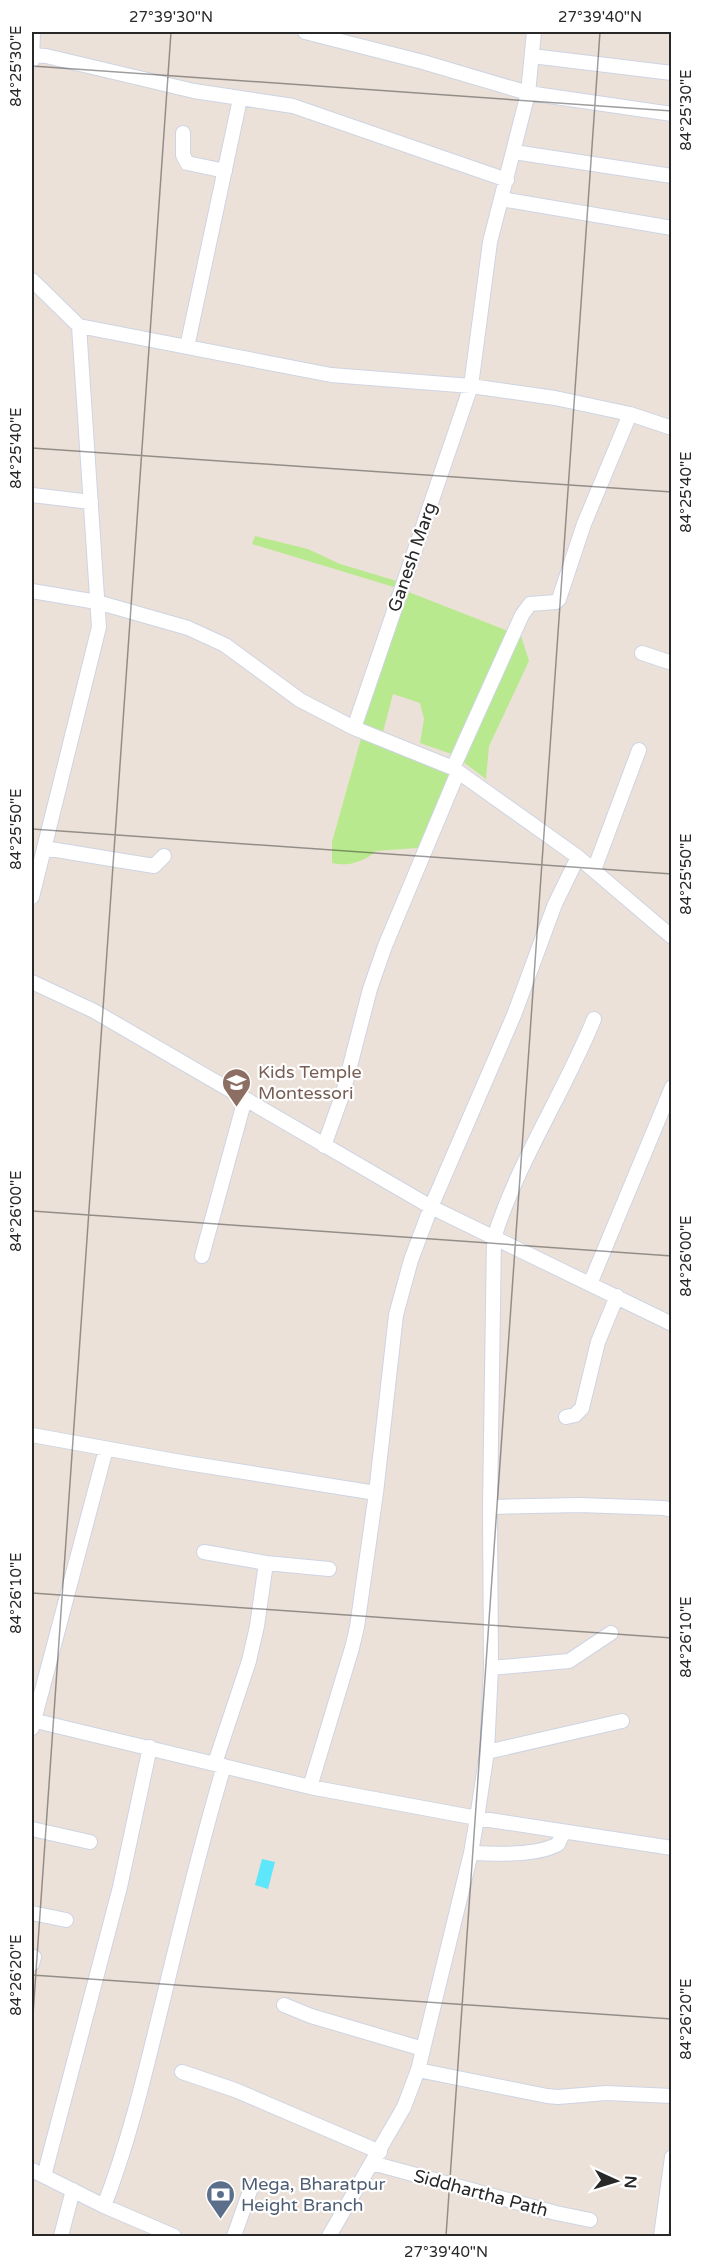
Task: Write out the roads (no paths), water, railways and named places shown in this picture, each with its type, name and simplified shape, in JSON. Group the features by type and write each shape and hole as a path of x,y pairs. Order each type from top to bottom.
{"street":[{"path":"32,64 33,32"},
{"path":"305,32 423,62 528,93 672,114"},
{"name":"Ganesh Marg","path":"354,728 471,386 490,242 528,93 534,32"},
{"path":"32,55 46,56 194,92 293,106 507,180"},
{"path":"532,56 672,73"},
{"path":"187,347 240,99"},
{"path":"183,133 183,155 187,163 225,171"},
{"path":"514,152 672,176"},
{"path":"501,199 672,228"},
{"path":"32,280 79,326 331,375 471,386 555,398 630,414 672,428"},
{"path":"32,897 99,627 79,326"},
{"path":"324,1146 342,1093 374,978 455,770 522,615 530,604 556,602 560,598 584,524 630,414"},
{"path":"32,495 91,502"},
{"path":"32,591 97,602 188,628 225,645 300,700 354,728 455,770 578,857 672,937"},
{"path":"642,653 672,663"},
{"path":"594,870 639,750"},
{"path":"44,848 154,866 164,856"},
{"path":"310,1787 352,1648 376,1493 396,1315 411,1260 514,1015 555,904 578,857"},
{"path":"32,982 94,1011 431,1208 672,1324"},
{"path":"329,2236 404,2108 418,2070 471,1853 487,1752 491,1668 490,1507 494,1238 508,1197 577,1062 594,1019"},
{"path":"590,1284 672,1087"},
{"path":"202,1256 245,1099"},
{"path":"566,1417 575,1415 582,1408 598,1342 617,1296"},
{"path":"32,1435 376,1493"},
{"path":"106,1449 32,1723 150,1747 310,1787 564,1833 672,1848"},
{"path":"490,1507 579,1505 672,1510"},
{"path":"204,1552 266,1563 329,1569"},
{"path":"104,2206 119,2166 143,2079 220,1765 249,1661 257,1626 266,1563"},
{"path":"491,1668 569,1661 611,1633"},
{"path":"487,1752 622,1720"},
{"path":"150,1747 120,1887 38,2173 104,2206 174,2236"},
{"path":"32,1829 90,1842"},
{"path":"471,1853 497,1854 543,1850 558,1844 564,1833"},
{"path":"32,1913 66,1920"},
{"path":"284,2005 311,2016 423,2049"},
{"path":"418,2070 547,2096 606,2092 672,2096"},
{"name":"Siddhartha Path","path":"182,2072 235,2090 376,2158 556,2213 590,2220"},
{"path":"661,2236 672,2157"},
{"path":"234,2236 251,2188"},
{"path":"61,2236 72,2190"}],"water":[{"path":"262,1859 275,1862 268,1889 255,1885"}],"place":[{"name":"Kids Temple Montessori","path":"237,1108"},
{"name":"Mega, Bharatpur Height Branch","path":"220,2220"}]}
